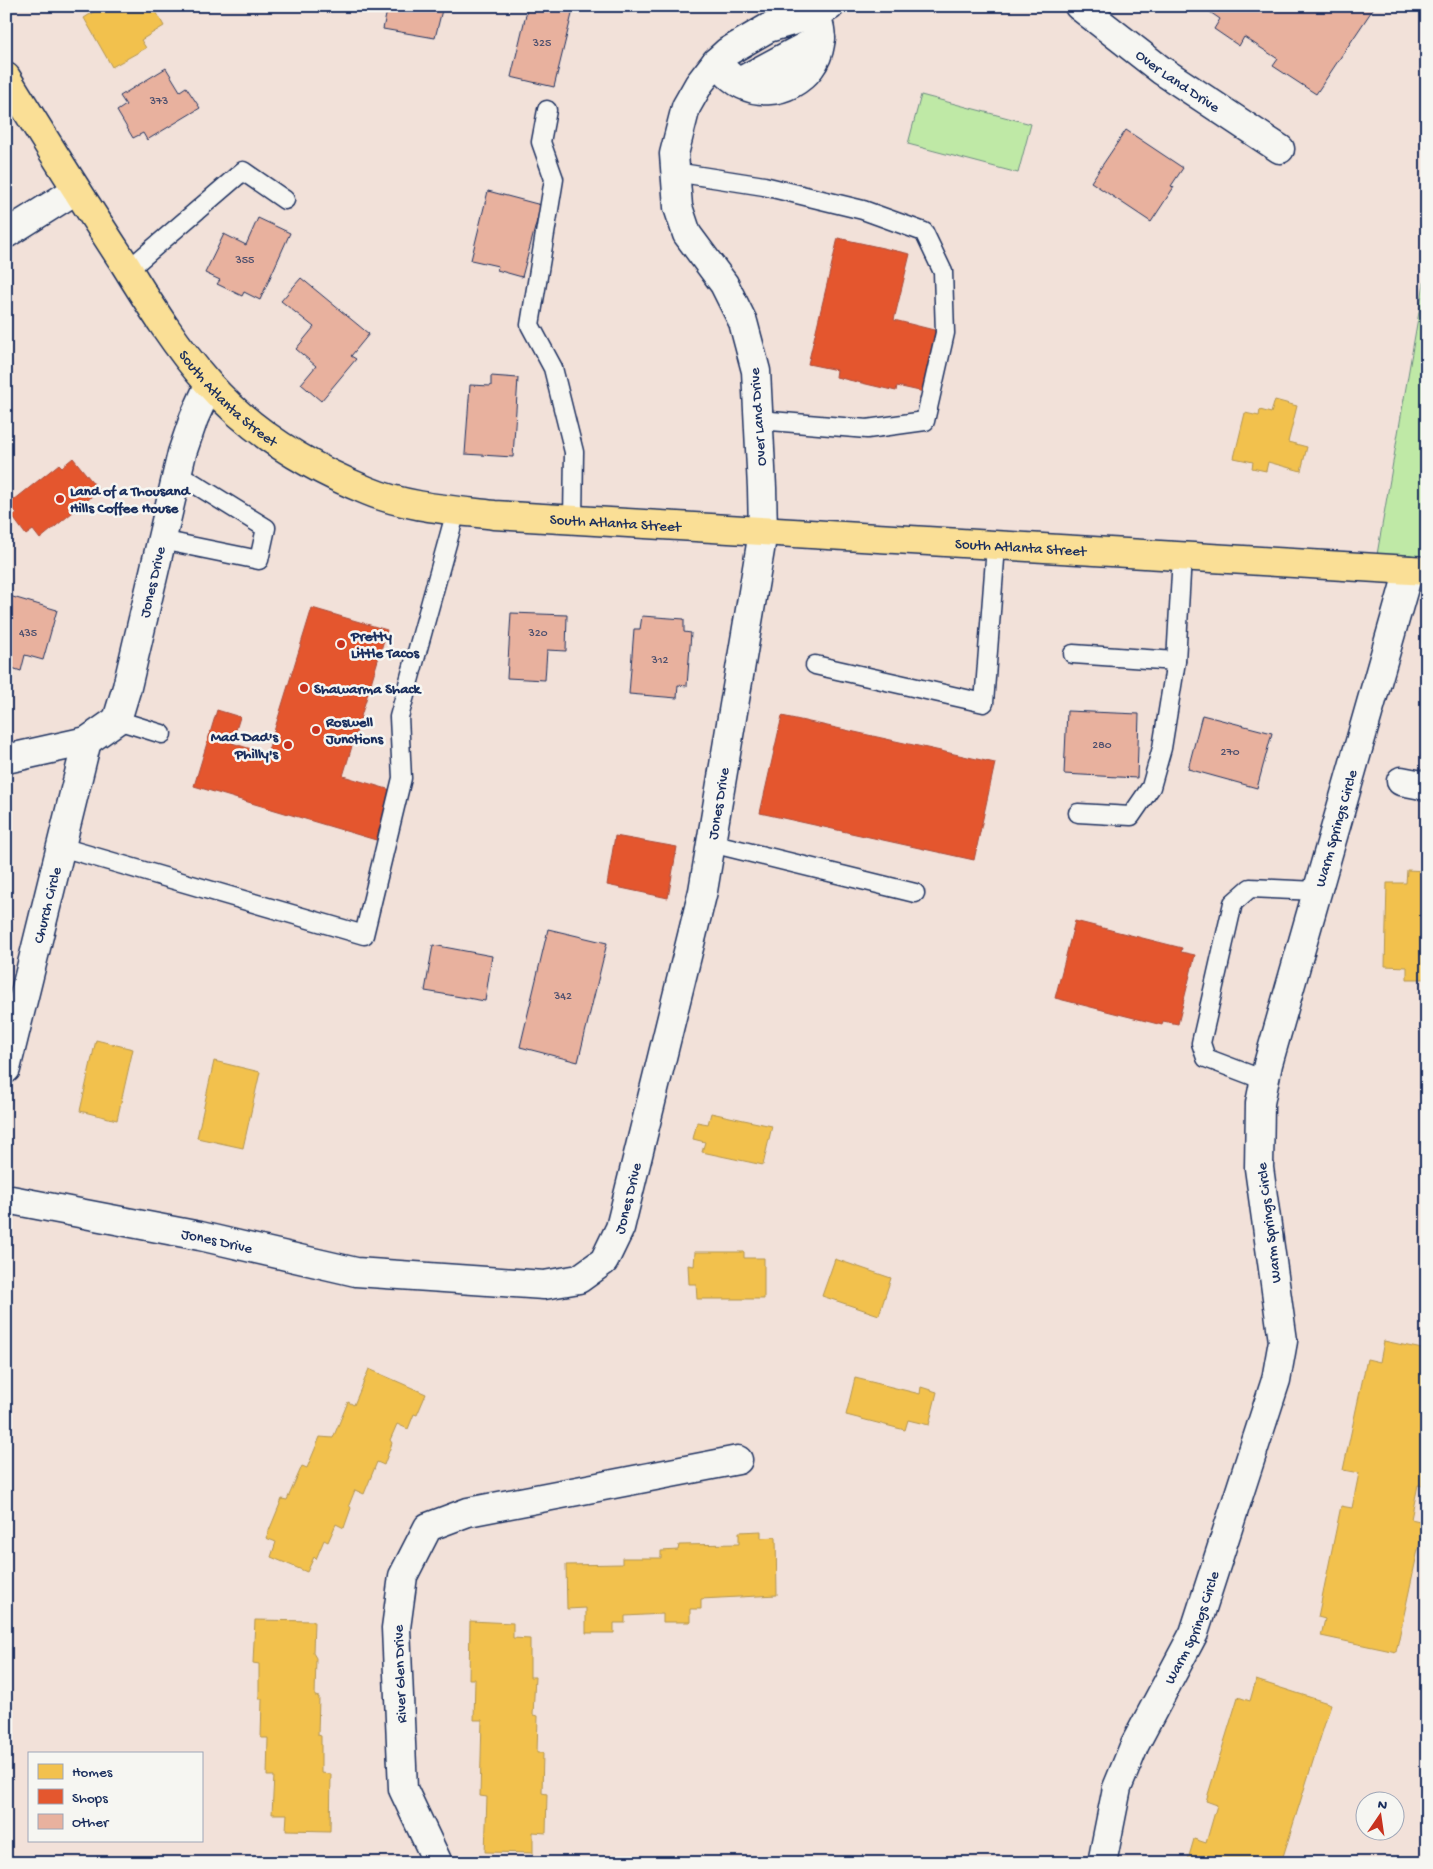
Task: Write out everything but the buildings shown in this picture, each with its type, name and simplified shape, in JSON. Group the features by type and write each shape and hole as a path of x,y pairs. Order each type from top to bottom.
{"main road":[{"name":"South Atlanta Street","path":"6,77 76,190 174,340 209,385 254,427 309,464 369,492 430,508 572,520 1418,570"}],"street":[{"name":"Over Land Drive","path":"1079,6 1161,70 1280,149"},
{"name":"Over Land Drive","path":"716,62 730,76 744,86 760,90 776,90 792,84 805,75 815,62 820,46 822,19 768,28 727,52 716,62 699,84 686,107 674,154 678,207 687,234 724,284 743,322 756,371 763,532"},
{"path":"6,234 76,190"},
{"name":"Jones Drive","path":"117,720 127,687 177,473 194,418 209,385"},
{"name":"Jones Drive","path":"6,1199 200,1236 356,1272 544,1286 579,1279 604,1261 620,1228 703,891 763,532"},
{"name":"Warm Springs Circle","path":"1102,1863 1117,1788 1135,1744 1194,1633 1276,1380 1283,1341 1259,1168 1260,1103 1264,1080 1317,891 1418,570"},
{"path":"6,759 75,744 117,720"},
{"name":"Church Circle","path":"6,1069 61,847 75,744"},
{"name":"River Glen Drive","path":"438,1863 403,1789 396,1628 403,1576 428,1527 468,1512 738,1460"}],"lane":[{"path":"547,110 541,142 554,179 530,325 553,368 574,452 572,520"},
{"path":"128,270 242,171 285,200"},
{"path":"675,172 764,186 863,210 924,232 943,272 945,332 925,421 867,429 759,420"},
{"path":"161,540 259,560 266,528 177,473"},
{"path":"61,847 364,935 402,778 400,717 456,511"},
{"path":"815,665 984,703 996,546"},
{"path":"1078,813 1131,816 1151,787 1162,748 1176,661 1182,556"},
{"path":"1073,654 1176,661"},
{"path":"117,720 162,734"},
{"path":"711,843 915,893"},
{"path":"1264,1080 1206,1058 1201,1043 1233,903 1250,888 1317,891"}],"green space":[{"path":"921,95 1031,124 1018,173 908,144"},
{"path":"1427,266 1427,576 1374,572"}],"place":[{"name":"Land of a Thousand Hills Coffee House","path":"60,499"},
{"name":"Pretty Little Tacos","path":"341,644"},
{"name":"Shawarma Shack","path":"304,688"},
{"name":"Roswell Junctions","path":"316,730"},
{"name":"Mad Dad's Philly's","path":"288,745"}]}
